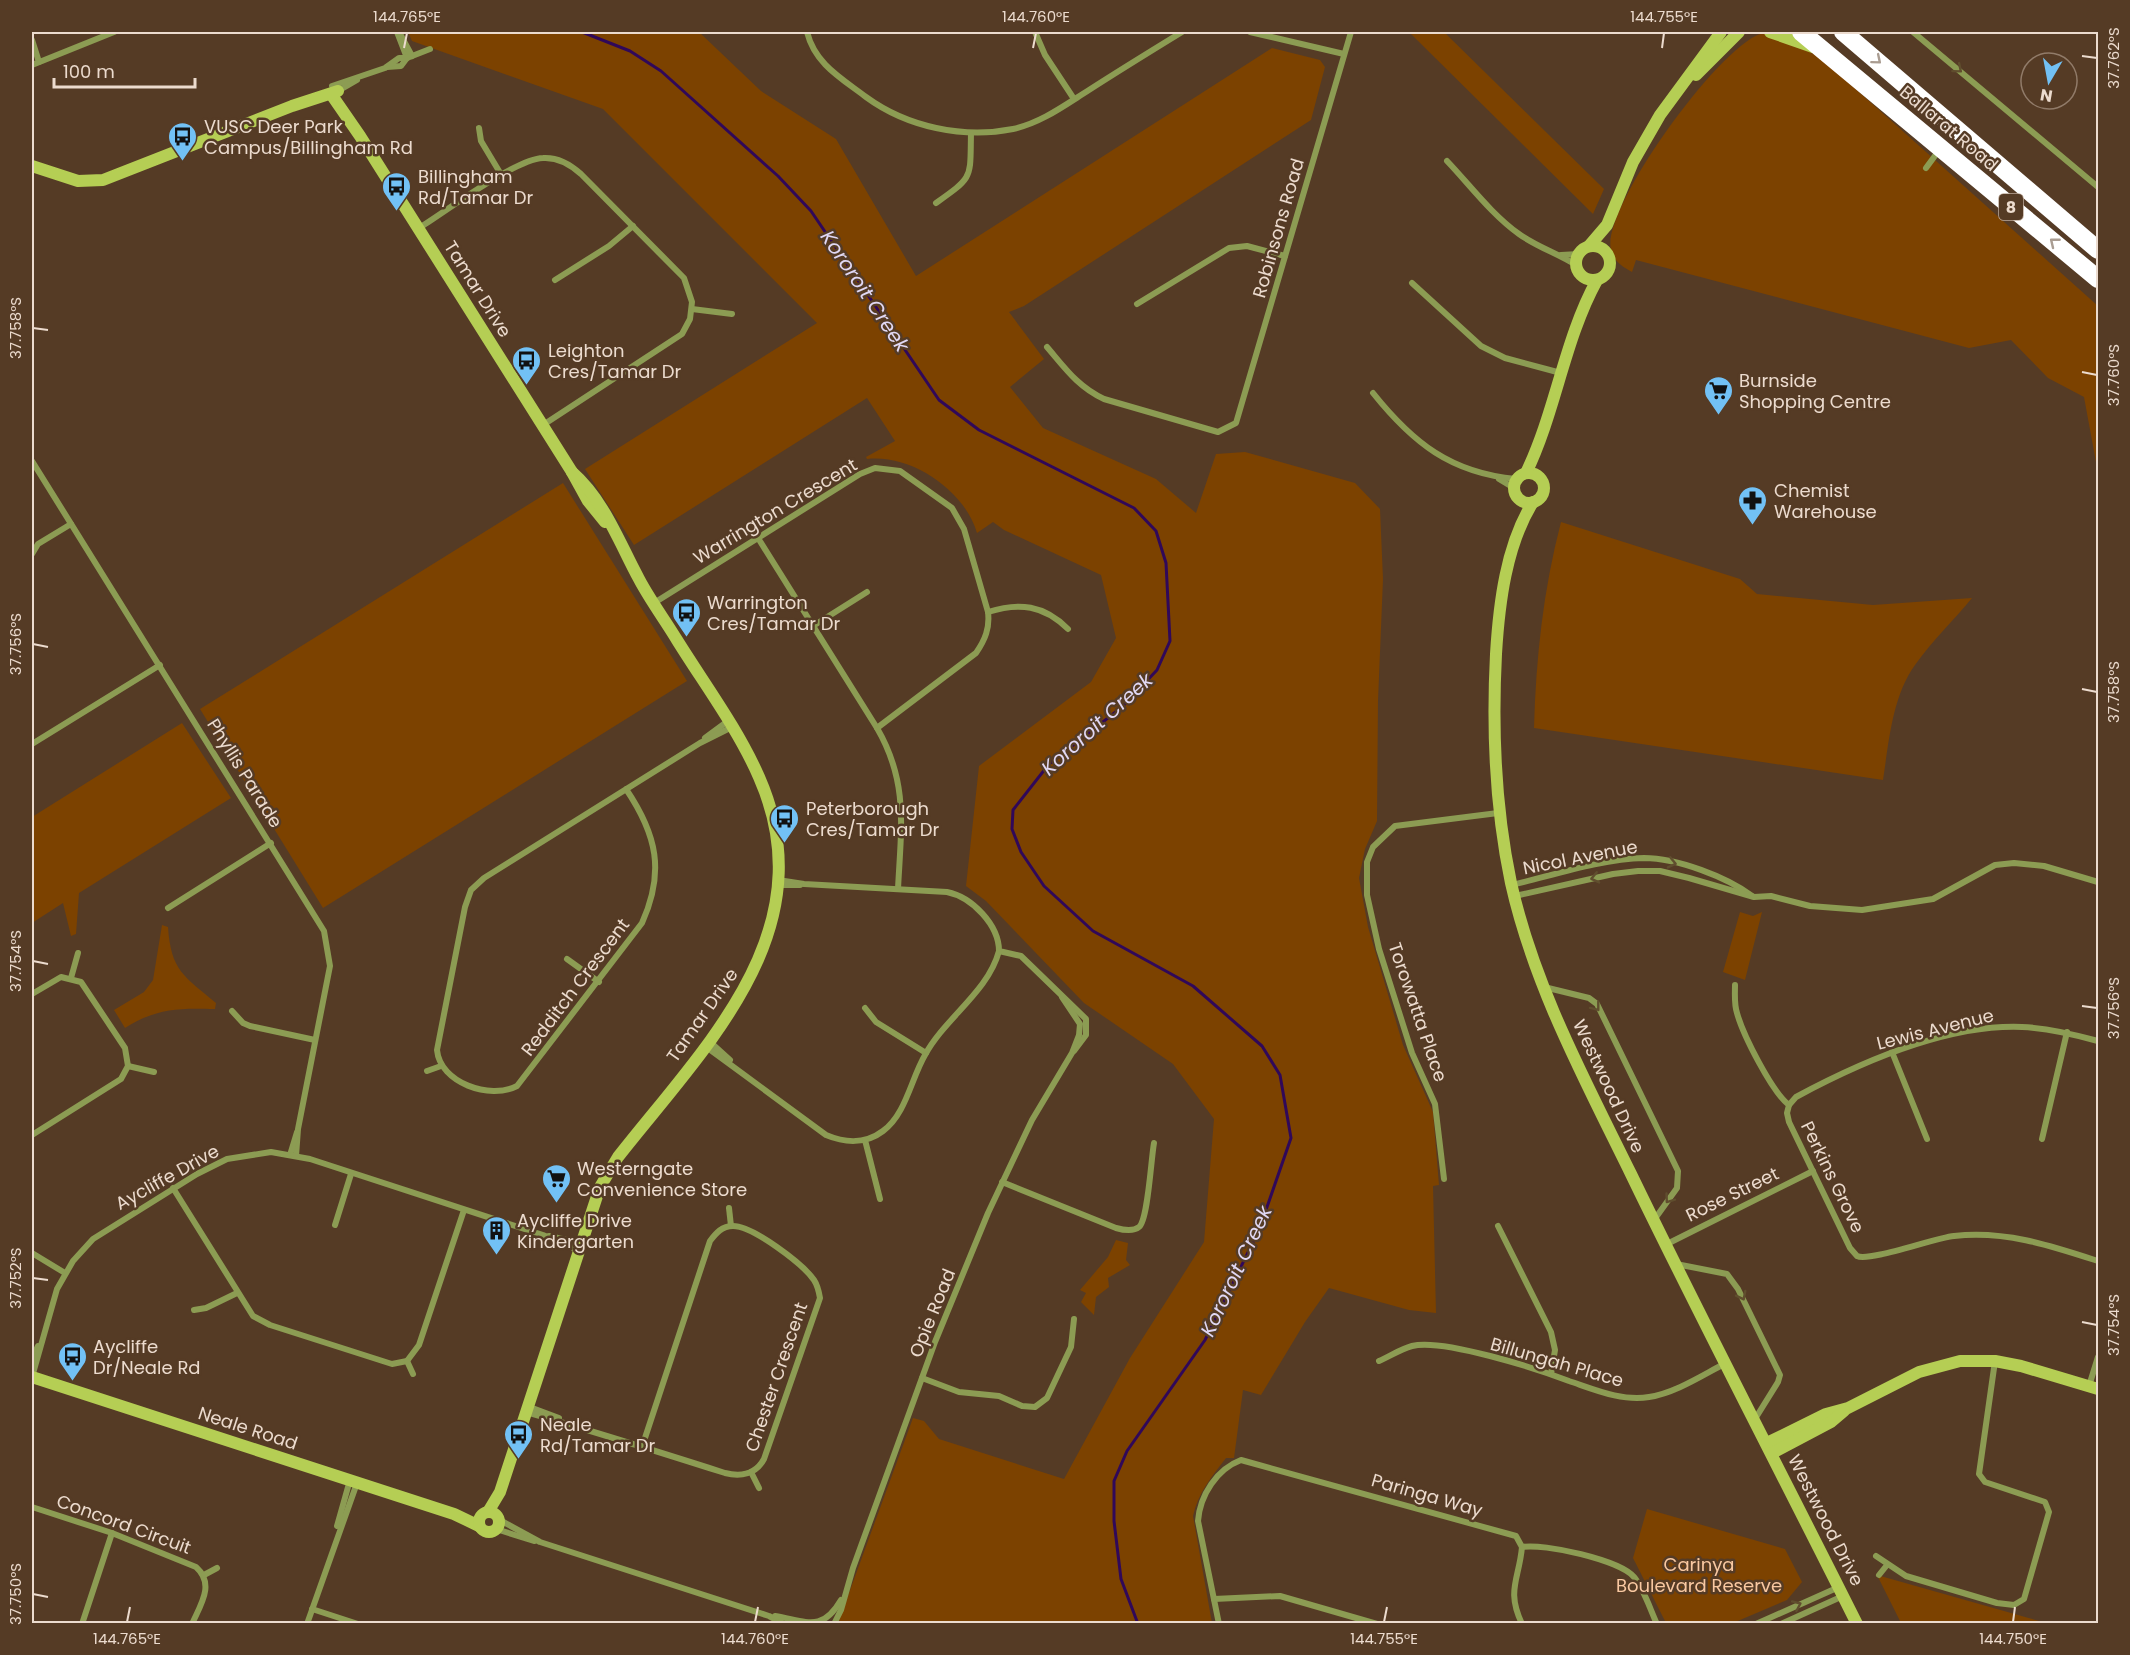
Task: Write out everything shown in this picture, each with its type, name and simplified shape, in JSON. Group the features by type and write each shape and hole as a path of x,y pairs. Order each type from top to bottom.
{"highway":[{"name":"Ballarat Road","path":"1801,32 2098,279"},
{"name":"Ballarat Road","path":"1843,32 2098,250"}],"street":[{"path":"32,65 114,32"},
{"path":"398,32 410,57"},
{"path":"807,32 810,44 824,66 882,108 929,126 971,133 1014,129 1048,116 1182,32"},
{"path":"1035,32 1045,55 1074,99"},
{"path":"1250,32 1344,54"},
{"name":"Robinsons Road","path":"1047,347 1072,378 1087,391 1104,399 1211,430 1229,429 1236,423 1350,32"},
{"path":"1584,304 1579,265 1589,246 1607,225 1633,162 1660,115 1721,32"},
{"path":"1682,87 1710,63 1739,32"},
{"path":"1770,32 1825,52"},
{"path":"1913,32 2098,187"},
{"path":"32,40 39,62"},
{"path":"32,166 78,181 103,180 334,91 385,68 402,66 410,57 430,49"},
{"name":"Tamar Drive","path":"334,91 588,501 610,528 730,724 765,792 776,837 778,882 773,919 758,964 744,992 608,1172 593,1203 490,1520"},
{"path":"479,128 481,141 502,176"},
{"path":"936,203 965,182 970,170 971,133"},
{"path":"1926,168 1940,148"},
{"path":"418,229 502,176 536,159 561,160 575,168 684,278 691,294 692,309 687,327 675,341 542,425"},
{"path":"1447,161 1516,232 1538,247 1579,265 1597,280"},
{"path":"1522,483 1538,447 1584,304 1597,280 1608,272 1610,260 1607,225"},
{"path":"555,280 609,246 633,226"},
{"path":"1137,303 1229,248 1247,246 1284,256"},
{"path":"1589,246 1601,248 1608,254"},
{"path":"1560,255 1579,265"},
{"path":"1412,283 1481,346 1505,358 1561,373"},
{"path":"692,309 732,314"},
{"path":"1373,393 1384,407 1434,453 1457,466 1522,483 1533,502"},
{"name":"Phyllis Parade","path":"32,460 320,921 327,940 330,966 293,1155"},
{"name":"Warrington Crescent","path":"654,603 868,470 884,468 900,471 947,502 957,514 964,529 988,612 987,631 976,653 877,728"},
{"name":"Westwood Drive","path":"1521,521 1533,502 1540,499 1544,492 1543,481 1522,483 1521,521 1505,580 1497,639 1493,710 1498,813 1514,891 1543,987 1653,1221 1857,1623"},
{"path":"32,554 38,544 71,524"},
{"path":"758,538 893,757 901,791 898,889"},
{"path":"813,626 867,592"},
{"path":"988,612 1025,605 1051,614 1068,629"},
{"path":"32,744 160,665"},
{"path":"427,1071 441,1066 438,1058 438,1041 465,907 471,890 484,878 730,724"},
{"name":"Redditch Crescent","path":"441,1066 452,1077 491,1091 508,1090 517,1086 642,923 653,894 656,877 652,839 639,808 626,789"},
{"name":"Torowatta Place","path":"1444,1179 1437,1114 1412,1053 1382,961 1367,895 1367,862 1373,847 1390,828 1498,813"},
{"path":"168,908 271,843"},
{"name":"Nicol Avenue","path":"1514,891 1611,863 1645,858 1673,863 1735,882 1754,897"},
{"name":"Nicol Avenue","path":"1514,891 1613,874 1638,871 1660,872 1754,897 1771,896 1828,909 1862,910 1913,904 1948,893 1984,869 2014,863 2044,866 2098,882"},
{"path":"706,1043 826,1135 844,1141 865,1140 882,1131 896,1117 926,1053 990,974 999,951 998,939 991,925 964,898 947,892 778,882"},
{"name":"Opie Road","path":"834,1623 841,1610 844,1594 922,1378 1002,1182 1032,1120 1084,1029 1062,997 1021,956 999,951"},
{"path":"71,978 78,952"},
{"path":"567,959 599,982"},
{"path":"32,993 55,979 71,978 81,982 125,1048 128,1066 124,1075 116,1083 32,1135"},
{"name":"Perkins Grove","path":"1735,985 1735,1007 1739,1021 1775,1092 1790,1105 1787,1113 1789,1122 1850,1248 1861,1258 1875,1257 1917,1243 1971,1235 2029,1240 2098,1261"},
{"path":"1543,987 1583,996 1596,1003 1678,1171 1677,1188 1653,1221"},
{"path":"865,1008 876,1022 926,1053"},
{"path":"232,1011 243,1023 250,1026 315,1040"},
{"name":"Lewis Avenue","path":"1790,1105 1800,1095 1892,1052 1988,1029 2021,1027 2067,1032 2098,1041"},
{"path":"2042,1139 2067,1032"},
{"path":"1892,1052 1928,1139"},
{"path":"128,1066 154,1072"},
{"path":"865,1140 880,1199"},
{"path":"1002,1182 1116,1228 1133,1230 1141,1225 1146,1213 1154,1143"},
{"name":"Aycliffe Drive","path":"32,1359 65,1273 93,1239 173,1188 211,1166 234,1157 259,1153 293,1155 579,1246"},
{"name":"Rose Street","path":"1665,1245 1814,1171"},
{"path":"334,1225 351,1174"},
{"path":"173,1188 253,1316 264,1323 384,1362 407,1361 423,1338 464,1210"},
{"path":"642,1447 706,1249 715,1234 731,1226 729,1208"},
{"name":"Chester Crescent","path":"526,1409 725,1473 739,1476 751,1472 764,1459 820,1298 817,1284 807,1272 756,1233 731,1226"},
{"path":"1498,1226 1551,1332 1555,1350 1551,1374"},
{"path":"32,1252 65,1273"},
{"path":"1676,1264 1727,1274 1738,1289 1780,1375 1779,1382 1755,1419"},
{"path":"194,1310 206,1308 237,1293"},
{"path":"922,1378 959,1392 999,1395 1022,1406 1035,1407 1047,1398 1071,1347 1074,1319"},
{"name":"Aycliffe Drive","path":"32,1377 40,1340"},
{"name":"Billungah Place","path":"1379,1361 1413,1346 1430,1345 1451,1348 1551,1374 1585,1387 1638,1398 1651,1397 1682,1386 1724,1364"},
{"path":"1769,1448 1826,1414 1848,1408 1907,1378 1937,1366 1960,1361 1995,1361 2021,1366 2094,1388 2098,1357"},
{"path":"407,1361 413,1374"},
{"path":"1876,1556 1906,1576 1997,1603 2014,1605 2024,1599 2049,1512 2047,1503 2042,1500 1985,1482 1979,1474 1995,1361"},
{"name":"Neale Road","path":"32,1377 454,1514 490,1520 540,1542 769,1616 784,1623"},
{"name":"Paringa Way","path":"1214,1599 1198,1521 1199,1507 1206,1492 1227,1466 1240,1460 1516,1536 1522,1546"},
{"name":"Chester Crescent","path":"751,1472 759,1488"},
{"path":"307,1623 354,1481"},
{"name":"Concord Circuit","path":"32,1507 112,1533 191,1563 204,1575 206,1592 192,1623"},
{"path":"82,1623 112,1533"},
{"path":"1522,1623 1514,1608 1512,1593 1522,1546 1534,1544 1622,1567 1634,1577 1657,1623"},
{"path":"1879,1575 1887,1565"},
{"name":"Concord Circuit","path":"204,1575 217,1568"},
{"path":"1756,1623 1841,1591"},
{"path":"1781,1623 1841,1591"},
{"name":"Opie Road","path":"818,1623 831,1616 844,1594"},
{"path":"1219,1623 1214,1599 1280,1596 1377,1623"},
{"path":"312,1609 358,1623"},
{"name":"Neale Road","path":"769,1616 818,1623"}],"green space":[{"path":"408,32 699,32 761,91 836,139 916,276 1272,48 1320,60 1325,67 1311,120 1024,306 1009,312 1044,359 1010,387 1043,428 1156,479 1196,513 1216,454 1245,452 1355,483 1380,509 1383,579 1378,701 1377,821 1365,849 1359,878 1368,927 1403,1045 1433,1112 1439,1185 1433,1186 1436,1313 1409,1310 1329,1288 1305,1322 1261,1395 1243,1390 1234,1458 1226,1458 1211,1478 1198,1500 1193,1516 1212,1623 838,1623 913,1418 924,1421 939,1439 1064,1479 1130,1358 1204,1242 1214,1119 1173,1064 1084,1003 986,901 966,886 979,766 1091,682 1116,638 1101,575 1004,530 993,522 977,533 961,503 934,478 901,463 884,459 867,459 866,457 895,441 867,398 634,545 585,469 817,323 603,109 412,41"},
{"path":"1409,32 1444,32 1604,189 1593,214"},
{"path":"1764,33 1779,37 1820,57 2098,306 2098,473 2084,397 2048,378 2011,340 1969,348 1636,260 1632,272 1616,260 1611,250 1613,229 1625,200 1644,165 1668,128 1695,93 1722,64 1745,42"},
{"path":"563,483 687,681 323,908 200,709"},
{"path":"1561,522 1740,579 1757,594 1873,605 1972,598 1915,665 1907,678 1896,705 1883,780 1534,728 1541,625 1549,573"},
{"path":"182,723 231,798 79,893 76,934 71,936 63,903 32,923 32,817"},
{"path":"1740,912 1753,916 1762,912 1745,980 1723,972"},
{"path":"162,925 168,927 172,954 181,971 216,1003 215,1009 158,1013 147,1016 125,1028 114,1010 144,992 153,980"},
{"path":"1116,1240 1128,1243 1126,1260 1130,1265 1108,1278 1109,1287 1096,1297 1094,1315 1081,1302 1086,1293 1080,1290 1108,1257"},
{"name":"Carinya Boulevard Reserve","path":"1647,1509 1785,1549 1802,1582 1787,1600 1733,1623 1666,1623 1633,1558"},
{"path":"1877,1575 2046,1623 1901,1623"}],"waterway":[{"name":"Kororoit Creek","path":"582,32 630,51 661,71 778,176 811,211 939,400 979,430 1134,508 1156,531 1166,563 1170,641 1157,670 1122,707 1049,764 1013,810 1012,829 1021,852 1044,886 1093,931 1193,986 1262,1046 1280,1075 1291,1138 1259,1230 1205,1340 1127,1451 1114,1481 1114,1521 1121,1579 1138,1624"}],"place":[{"name":"VUSC Deer Park Campus/Billingham Rd","path":"183,162"},
{"name":"Billingham Rd/Tamar Dr","path":"397,212"},
{"name":"Leighton Cres/Tamar Dr","path":"527,386"},
{"name":"Burnside Shopping Centre","path":"1718,416"},
{"name":"Chemist Warehouse","path":"1753,526"},
{"name":"Warrington Cres/Tamar Dr","path":"686,638"},
{"name":"Peterborough Cres/Tamar Dr","path":"785,844"},
{"name":"Westerngate Convenience Store","path":"556,1204"},
{"name":"Aycliffe Drive Kindergarten","path":"496,1256"},
{"name":"Aycliffe Dr/Neale Rd","path":"72,1382"},
{"name":"Neale Rd/Tamar Dr","path":"519,1460"}]}
